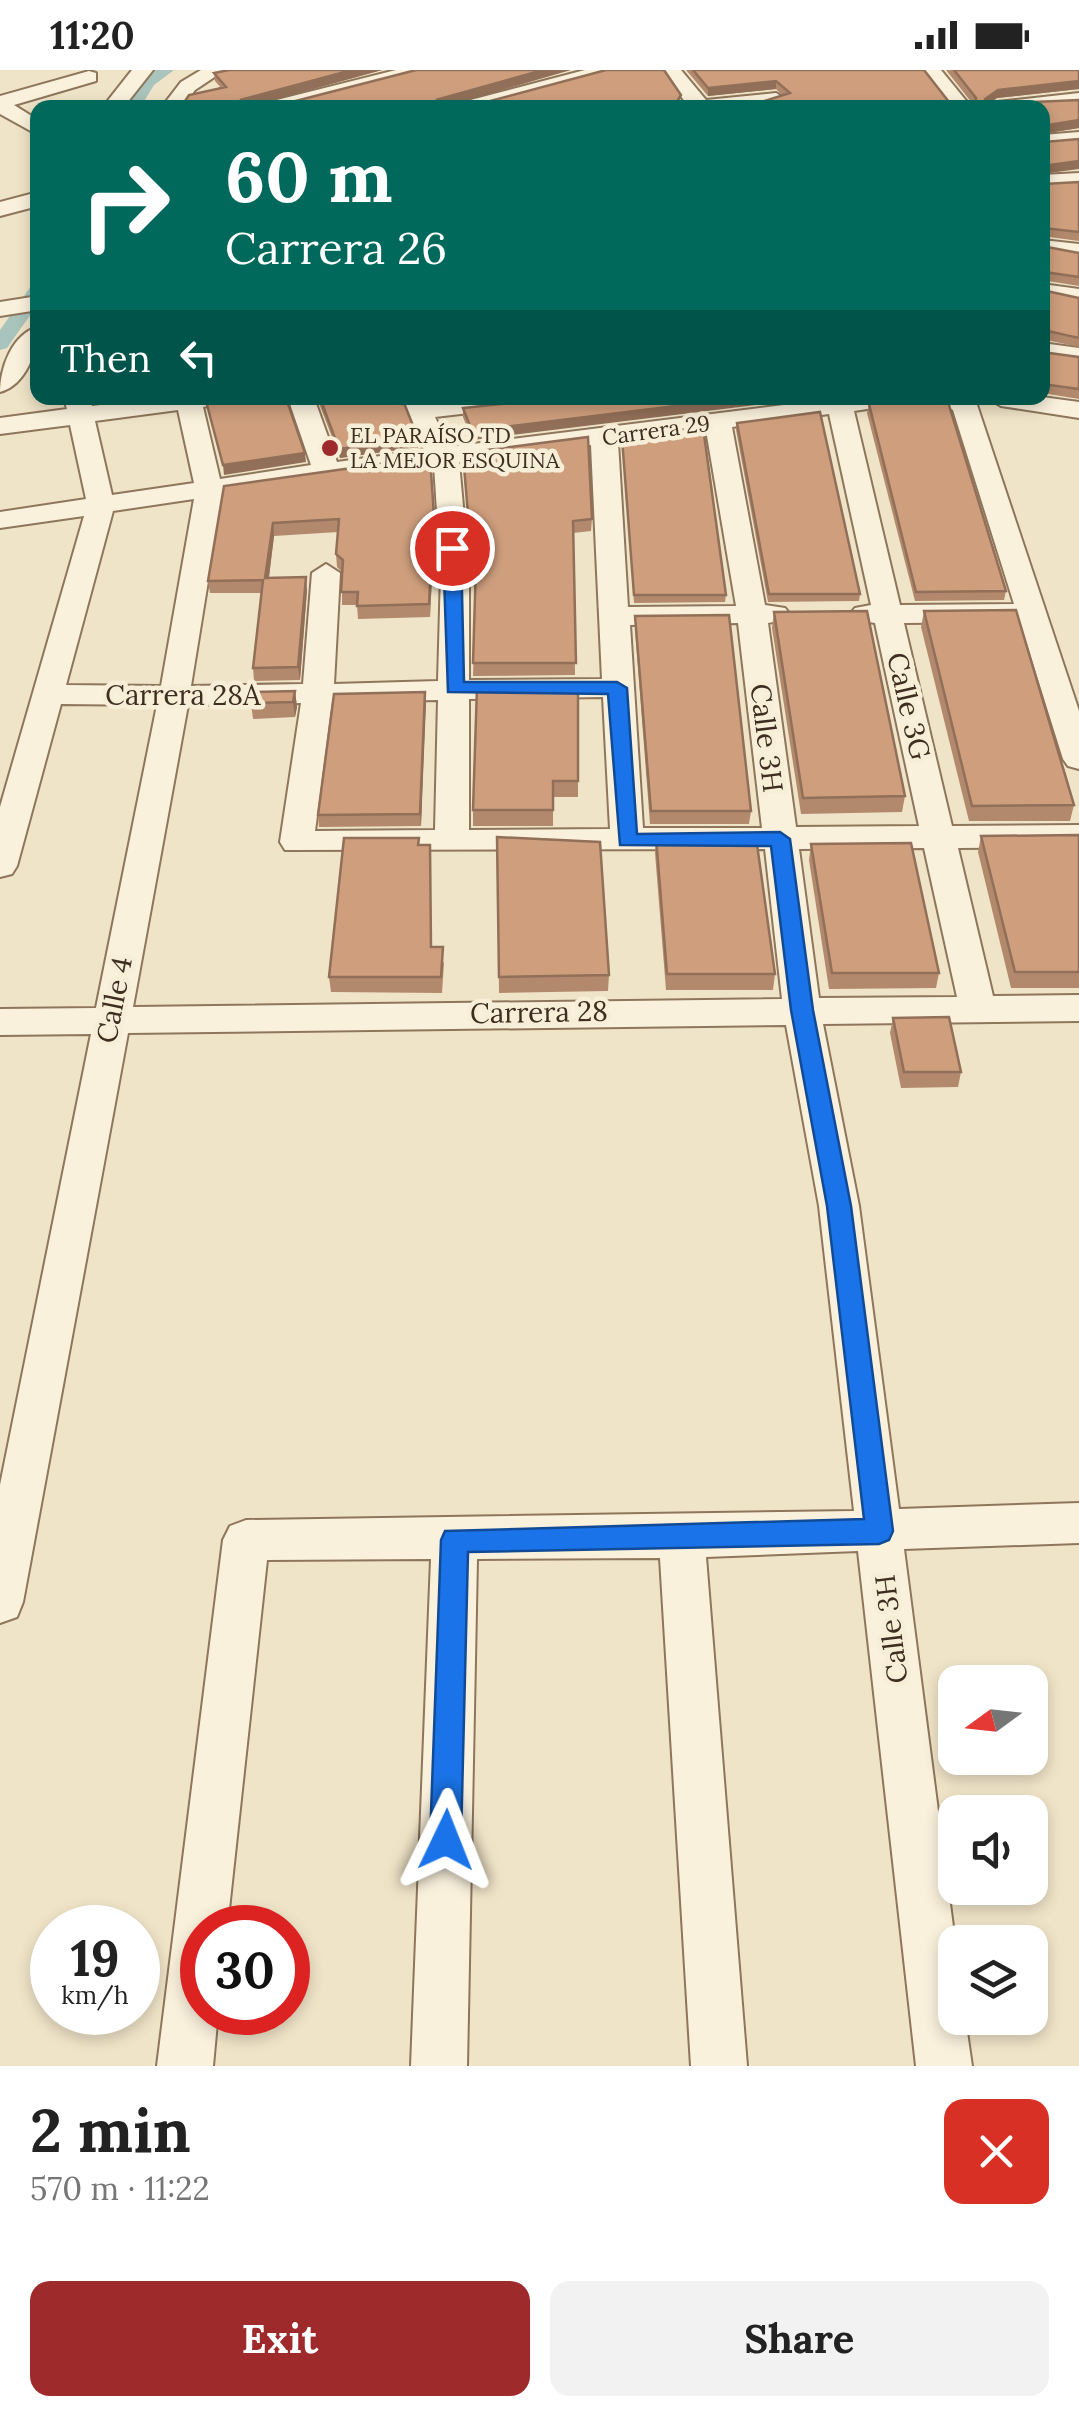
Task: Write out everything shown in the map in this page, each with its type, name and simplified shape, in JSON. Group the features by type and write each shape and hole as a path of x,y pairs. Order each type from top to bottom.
{"street":[{"path":"116,100 143,70"},
{"path":"174,100 209,74 242,70"},
{"path":"324,70 366,100"},
{"path":"289,100 422,70"},
{"path":"518,100 611,70"},
{"path":"489,100 638,70"},
{"path":"930,70 955,100"},
{"path":"0,104 82,74 114,100"},
{"path":"759,76 777,100"},
{"path":"685,78 697,100"},
{"path":"1050,103 1079,100"},
{"path":"0,104 30,124"},
{"path":"1050,140 1079,138"},
{"path":"1050,182 1079,180"},
{"path":"0,189 24,205 0,219"},
{"path":"1050,248 1079,251"},
{"path":"1050,292 1079,296"},
{"path":"0,384 30,346"},
{"path":"1050,351 1079,356"},
{"name":"Calle 4","path":"0,1602 174,697 209,490 199,405"},
{"path":"303,405 327,471"},
{"path":"430,405 449,459 455,573 452,842"},
{"name":"Calle 3H","path":"692,405 710,422 752,614 802,1010 839,1206 944,2066"},
{"name":"Carrera 29","path":"0,520 327,471 449,459 840,405"},
{"name":"Calle 3G","path":"840,405 978,1008"},
{"path":"964,405 1079,760"},
{"path":"1046,405 1079,410"},
{"path":"0,426 78,406 101,505 0,866"},
{"path":"604,437 628,841"},
{"path":"326,573 318,694 297,842 1079,836"},
{"path":"612,616 1029,613"},
{"name":"Carrera 28A","path":"49,694 174,697 455,688 617,688"},
{"name":"Carrera 28","path":"0,1022 1079,1008"},
{"path":"184,2066 246,1540 682,1537 1079,1523"},
{"path":"682,1537 719,2066"},
{"path":"439,2066 454,1540"}],"building":[{"path":"352,70 240,100 186,100 189,95 226,87 214,73"},
{"path":"416,70 543,70 436,100 300,100"},
{"path":"606,70 664,70 681,95 678,100 494,100"},
{"path":"693,70 924,70 947,100 768,100 790,93 776,81 708,88"},
{"path":"954,70 1079,70 1079,81 998,90 976,100"},
{"path":"1079,100 1079,120 1050,125 1050,101"},
{"path":"1079,139 1079,161 1050,165 1050,141"},
{"path":"1079,182 1079,232 1050,229 1050,184"},
{"path":"1050,248 1079,253 1079,277 1050,273"},
{"path":"1050,292 1079,298 1079,338 1050,331"},
{"path":"1050,353 1079,357 1079,389 1050,385"},
{"path":"207,405 288,405 305,453 223,465"},
{"path":"323,405 405,405 418,438 339,449"},
{"path":"491,405 684,405 472,431 463,408"},
{"path":"869,405 949,405 1006,591 916,592"},
{"path":"820,412 860,594 769,594 737,423"},
{"path":"703,427 726,595 634,595 622,438"},
{"path":"588,437 592,519 573,521 576,663 473,663 476,564 472,564 463,453"},
{"path":"430,457 437,560 431,565 429,604 357,606 358,592 341,592 343,560 336,554 339,519 273,523 265,578 306,577 298,667 253,668 263,580 208,581 224,486"},
{"path":"1016,610 1074,805 972,806 924,611"},
{"path":"867,611 905,796 803,798 774,612"},
{"path":"729,615 751,811 651,811 635,616"},
{"path":"578,685 578,781 553,781 553,810 473,810 477,687"},
{"path":"295,691 293,702 251,703 251,692"},
{"path":"425,692 420,814 318,815 334,694"},
{"path":"1079,835 1079,972 1015,972 981,836"},
{"path":"497,837 600,842 609,975 499,977"},
{"path":"656,837 756,837 775,974 667,974"},
{"path":"344,838 419,838 418,845 430,845 431,947 443,947 441,977 329,977"},
{"path":"911,843 939,973 832,973 811,844"},
{"path":"949,1017 961,1072 904,1072 893,1018"}],"waterway":[{"path":"136,100 148,82 166,70"},
{"path":"0,344 30,301"}],"place":[{"name":"EL PARAÍSO TD LA MEJOR ESQUINA","path":"330,448"}],"route":[{"path":"446,1840 454,1540 879,1531 839,1206 802,1010 780,839 628,841 617,688 455,688 452,548"}]}
